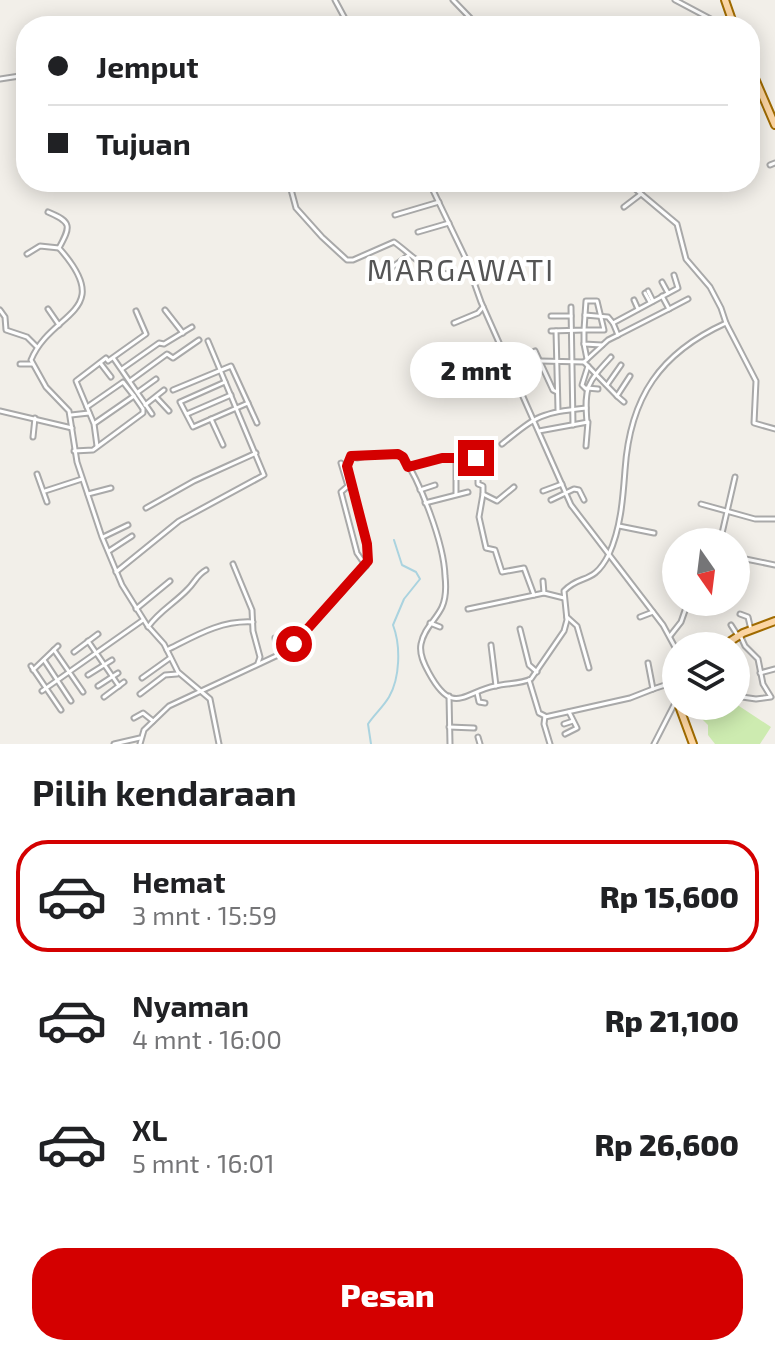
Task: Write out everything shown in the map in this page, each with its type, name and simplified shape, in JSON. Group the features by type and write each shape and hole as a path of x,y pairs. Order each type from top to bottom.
{"main road":[{"path":"760,90 775,125"},
{"path":"747,632 775,621"},
{"path":"684,720 693,744"}],"street":[{"path":"453,0 468,16"},
{"path":"675,0 705,16"},
{"path":"292,192 296,208 342,257 353,260 393,242 415,261 449,275 469,271"},
{"path":"434,192 566,493 579,517 667,632"},
{"path":"636,192 677,224 686,259 710,287 756,383 754,423 775,429"},
{"path":"624,207 640,196"},
{"path":"395,215 439,202"},
{"path":"48,212 68,226 59,248"},
{"path":"418,232 449,223"},
{"path":"27,254 41,246 59,248 77,269 81,295 78,308 37,347 30,359 46,387 71,415 74,451 82,479 116,572 136,609 167,650 178,672 212,705 219,744"},
{"path":"391,268 409,255"},
{"path":"613,323 679,287 674,275"},
{"path":"662,282 668,293"},
{"path":"647,292 652,302"},
{"path":"662,296 669,309"},
{"path":"587,363 608,340 688,299"},
{"path":"598,389 587,389 582,385 587,363 584,330 587,300 598,302 608,340"},
{"path":"634,300 638,309"},
{"path":"454,323 478,313 483,307"},
{"path":"571,307 573,425"},
{"path":"48,309 59,325"},
{"path":"0,310 5,317 6,331 27,337 37,347"},
{"path":"165,310 183,333"},
{"path":"97,446 94,424 76,381 146,334 136,311"},
{"path":"585,315 608,317 618,335"},
{"path":"551,316 571,316"},
{"path":"589,668 577,626 567,617 561,598 565,589 595,574 607,552 617,526 633,421 653,378 676,352 726,323"},
{"path":"122,369 159,343 164,344 192,327"},
{"path":"558,410 554,331 604,330"},
{"path":"130,381 167,354 173,358 199,340"},
{"path":"116,572 179,521 263,475 208,341"},
{"path":"584,344 602,345"},
{"path":"535,351 553,390 557,392"},
{"path":"586,446 589,424 587,389 595,374 611,357"},
{"path":"74,451 91,450 143,413 130,381 113,358"},
{"path":"540,361 587,363 624,402"},
{"path":"99,363 111,377"},
{"path":"20,364 32,364"},
{"path":"607,385 621,365"},
{"path":"173,390 234,367 257,423"},
{"path":"617,396 630,376"},
{"path":"94,424 156,379"},
{"path":"87,407 123,382 152,414"},
{"path":"225,382 180,402 193,427 248,403"},
{"path":"145,405 164,390"},
{"path":"186,415 231,395"},
{"path":"156,397 169,411"},
{"path":"502,444 534,418 558,410 586,408"},
{"path":"0,411 72,428"},
{"path":"71,415 89,413"},
{"path":"33,437 35,418"},
{"path":"211,419 223,445"},
{"path":"539,431 587,422"},
{"path":"146,508 194,481 256,453"},
{"path":"114,744 140,741 151,720 169,706 290,644 364,564 367,544 347,466 354,457 398,454 403,457 422,489 445,574 443,606 421,644 421,656 433,680 449,696 461,699 495,684 529,680 562,636 567,617"},
{"path":"409,467 438,458 477,459 478,484 483,486 479,517 486,548 494,548 502,572 524,568 534,595"},
{"path":"456,458 456,494"},
{"path":"341,463 348,484 341,492 356,548 364,564"},
{"path":"37,474 47,502"},
{"path":"723,528 735,477"},
{"path":"45,491 82,479"},
{"path":"543,491 562,484"},
{"path":"422,489 435,485"},
{"path":"483,494 497,501 514,487"},
{"path":"88,494 111,488"},
{"path":"551,500 579,490 584,500"},
{"path":"427,502 468,492"},
{"path":"701,504 755,519 775,519"},
{"path":"102,537 128,525"},
{"path":"617,526 654,533"},
{"path":"108,552 132,536"},
{"path":"750,560 775,565"},
{"path":"233,564 251,607 259,662"},
{"path":"148,627 206,570"},
{"path":"136,609 170,581"},
{"path":"543,581 544,593"},
{"path":"468,609 544,593 561,598"},
{"path":"640,617 653,612"},
{"path":"748,616 751,630"},
{"path":"44,690 144,620"},
{"path":"167,650 215,627 239,621 253,622"},
{"path":"431,624 440,627"},
{"path":"731,625 736,632"},
{"path":"520,629 529,665 536,672"},
{"path":"284,633 290,644"},
{"path":"74,652 98,634"},
{"path":"275,638 278,652"},
{"path":"88,641 119,686"},
{"path":"491,645 495,684"},
{"path":"61,710 44,690 32,668 56,648 83,692"},
{"path":"750,651 758,659 760,673 773,697 750,697"},
{"path":"142,678 170,658"},
{"path":"44,660 71,701"},
{"path":"88,675 112,660"},
{"path":"648,663 653,689"},
{"path":"760,673 775,669"},
{"path":"140,694 165,675 173,676 178,672"},
{"path":"98,686 118,673"},
{"path":"529,680 539,713 545,717 630,698 662,686"},
{"path":"104,697 124,682"},
{"path":"477,693 479,702 485,703"},
{"path":"449,696 450,744"},
{"path":"565,734 577,728 569,712"},
{"path":"134,718 143,713 151,720"},
{"path":"545,717 550,744"},
{"path":"654,744 667,720"},
{"path":"564,724 573,721"},
{"path":"449,727 474,728"},
{"path":"478,737 480,744"}],"green space":[{"path":"750,713 771,727 760,744 715,744 708,735 708,725 703,720 750,720"}],"waterway":[{"path":"371,744 368,724 389,697 397,671 397,642 393,625 404,599 420,579 416,572 402,565 394,540"}],"district":[{"name":"MARGAWATI","path":"461,271"}],"route":[{"path":"294,644 368,561 367,544 347,466 351,456 398,454 402,455 408,467 442,458 476,458"}]}
